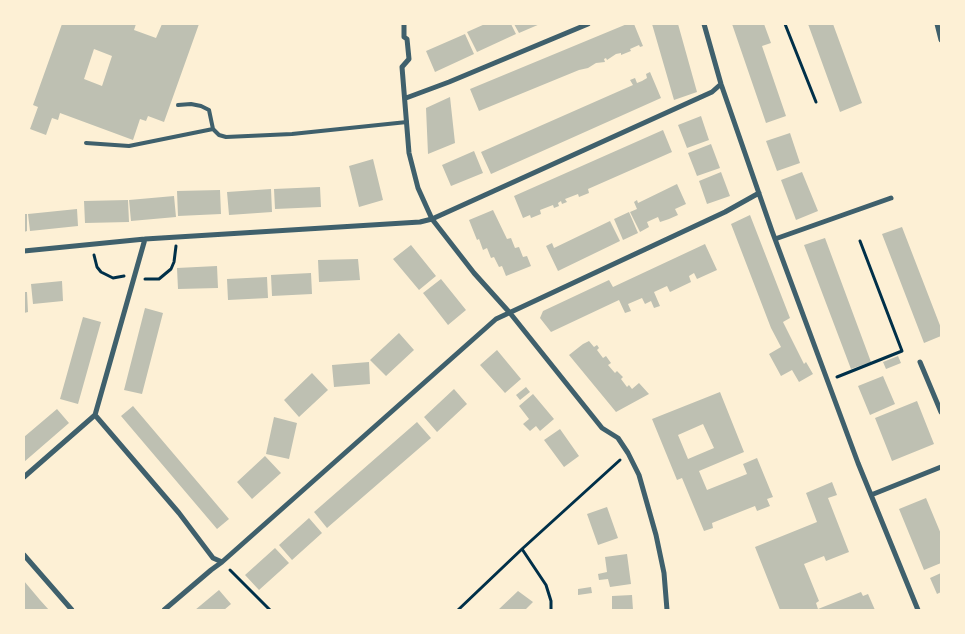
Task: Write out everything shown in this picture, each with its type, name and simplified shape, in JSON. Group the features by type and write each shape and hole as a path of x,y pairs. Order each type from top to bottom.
{"street":[{"path":"404,24 404,37 407,40 409,59 402,67 409,153 413,174 432,219 602,428 618,438 628,453 639,475 656,535 664,573 667,610"},
{"path":"406,98 588,24"},
{"path":"704,24 721,84 775,239 871,495 918,610"},
{"path":"936,24 941,40"},
{"path":"24,251 144,239 420,222 432,219 712,92 721,84"},
{"path":"164,610 222,562 496,319 725,212 759,193"},
{"path":"775,239 891,198"},
{"path":"24,477 95,415 144,239"},
{"path":"920,362 941,412"},
{"path":"95,415 178,513 213,558 222,562"},
{"path":"871,495 941,467"},
{"path":"24,556 72,610"}],"lane":[{"path":"178,104 191,104 209,110 213,129 219,135 226,137 292,134 407,122"},
{"path":"86,143 129,146 213,129"}],"path":[{"path":"785,24 816,102"},
{"path":"93,244 94,260 101,272 113,278 126,276 151,280 159,279 166,275 174,262 176,237"},
{"path":"827,380 902,350 860,241"},
{"path":"458,610 628,453"},
{"path":"522,549 546,585 552,601 551,610"},
{"path":"222,562 270,610"}],"building":[{"path":"62,24 136,24 134,30 156,38 162,24 199,24 164,122 148,116 146,121 140,119 133,140 60,113 58,120 52,118 46,135 30,129 38,107 33,105","holes":["94,49 112,56 102,86 84,79"]},
{"path":"485,24 511,24 516,34 477,52 467,32"},
{"path":"514,24 540,24 519,33"},
{"path":"627,24 634,24 643,46 640,47 639,45 621,55 621,53 616,54 607,60 606,58 604,59 605,62 596,63 588,68 479,111 470,89"},
{"path":"652,24 678,24 697,92 674,100"},
{"path":"732,24 764,24 771,43 762,46 786,116 766,123"},
{"path":"808,24 833,24 862,103 840,112"},
{"path":"465,34 474,54 435,72 426,51"},
{"path":"650,72 661,98 491,174 481,152 633,85 630,80 635,78 637,83 642,81 647,78 646,74"},
{"path":"450,97 455,143 428,154 426,108"},
{"path":"701,116 709,140 687,148 678,125"},
{"path":"663,130 672,152 588,189 589,193 579,197 578,194 565,199 567,202 562,204 561,201 558,203 559,206 554,208 553,205 540,210 541,214 531,218 530,215 523,218 514,196"},
{"path":"790,133 800,163 777,171 766,141"},
{"path":"711,144 720,168 697,176 688,153"},
{"path":"474,151 483,173 451,186 442,165"},
{"path":"373,159 383,200 359,207 349,166"},
{"path":"721,172 730,196 707,204 699,181"},
{"path":"802,172 818,211 796,220 781,180"},
{"path":"677,184 686,204 675,209 678,215 660,222 658,217 647,222 649,227 640,232 630,212 637,209 634,202 637,200 638,203"},
{"path":"320,187 321,207 275,209 274,189"},
{"path":"271,189 272,212 229,215 227,192"},
{"path":"220,190 221,214 178,216 177,191"},
{"path":"174,196 176,217 131,221 129,200"},
{"path":"128,200 129,222 85,223 84,201"},
{"path":"77,209 78,226 30,231 28,214"},
{"path":"493,210 507,239 511,238 515,248 519,247 523,257 527,256 531,266 506,276 502,266 499,267 494,257 491,258 487,248 483,250 469,220"},
{"path":"629,212 638,233 623,240 614,219"},
{"path":"24,214 27,214 27,231 24,232"},
{"path":"750,215 790,318 783,322 804,364 806,362 813,374 799,382 792,370 781,376 769,354 781,347 771,328 731,224"},
{"path":"610,221 620,241 558,271 546,246 552,243 554,248"},
{"path":"902,227 941,328 941,336 924,343 882,234"},
{"path":"825,238 871,362 851,369 804,245"},
{"path":"705,244 717,270 697,279 694,273 689,276 691,282 670,292 667,286 654,292 660,306 654,308 651,301 645,304 642,298 628,304 631,311 625,313 619,300 551,332 540,318 543,311 609,280 613,287"},
{"path":"411,245 436,276 419,290 393,259"},
{"path":"358,259 360,280 319,282 318,260"},
{"path":"217,266 218,288 178,289 177,268"},
{"path":"311,273 312,294 272,296 271,275"},
{"path":"267,277 268,298 228,300 227,279"},
{"path":"441,279 466,310 448,325 423,293"},
{"path":"62,281 63,301 33,304 31,284"},
{"path":"24,292 27,292 28,312 24,313"},
{"path":"145,308 163,313 142,394 124,390"},
{"path":"83,317 101,322 78,404 60,399"},
{"path":"399,333 414,350 386,376 370,360"},
{"path":"589,341 594,347 597,345 599,348 597,350 603,358 606,356 611,363 608,365 615,373 617,371 623,377 621,379 627,387 629,385 632,389 639,383 649,394 616,412 569,355"},
{"path":"497,350 521,379 505,393 480,365"},
{"path":"898,356 901,363 886,369 883,362"},
{"path":"369,362 370,384 334,387 332,365"},
{"path":"312,373 328,390 299,417 284,400"},
{"path":"883,376 895,404 870,415 858,386"},
{"path":"526,387 530,392 520,400 516,395"},
{"path":"454,389 467,404 437,432 424,417"},
{"path":"720,392 744,452 699,471 707,490 747,474 743,464 757,458 773,497 767,499 770,506 757,511 755,506 712,523 713,528 704,531 682,478 677,480 652,419","holes":["703,424 714,448 688,459 678,435"]},
{"path":"533,394 554,419 540,431 536,426 530,431 523,424 529,419 519,406"},
{"path":"917,401 934,444 892,461 875,418"},
{"path":"133,406 229,519 217,529 121,416"},
{"path":"57,409 69,423 24,462 24,437"},
{"path":"274,417 297,423 289,459 266,454"},
{"path":"417,422 431,438 327,528 314,512"},
{"path":"560,429 579,456 564,467 544,440"},
{"path":"265,456 281,473 252,499 237,482"},
{"path":"832,482 837,495 828,498 849,552 826,561 824,556 804,564 819,601 816,603 818,609 861,592 863,596 868,594 875,610 780,610 755,547 817,522 806,493"},
{"path":"926,498 941,534 941,563 924,570 899,509"},
{"path":"607,507 618,538 598,545 587,514"},
{"path":"309,518 322,533 292,560 279,545"},
{"path":"275,548 289,563 259,590 245,575"},
{"path":"627,554 631,584 610,587 608,579 599,580 598,574 607,572 605,557"},
{"path":"941,573 941,592 937,594 930,578"},
{"path":"24,581 40,600 49,610 25,610"},
{"path":"591,587 592,593 578,595 578,589"},
{"path":"219,590 231,604 224,610 195,610"},
{"path":"518,591 533,602 525,610 498,610"},
{"path":"632,595 633,610 612,610 612,596"}]}
